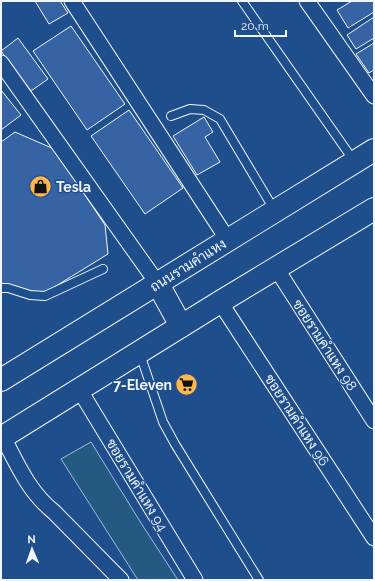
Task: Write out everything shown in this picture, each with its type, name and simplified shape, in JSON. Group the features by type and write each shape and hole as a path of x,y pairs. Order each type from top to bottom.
{"main road":[{"name":"ถนนรามคำแหง","path":"1,380 374,150"},
{"path":"2,437 140,351 374,209"},
{"path":"158,284 181,326"}],"street":[{"path":"72,1 228,240"},
{"path":"307,1 374,96"},
{"path":"1,63 158,284"},
{"name":"ซอยรามคําแหง 98","path":"276,268 374,421"},
{"name":"ซอยรามคําแหง 96","path":"220,302 374,538"},
{"name":"ซอยรามคําแหง 94","path":"79,389 195,580"},
{"path":"2,437 26,482 44,503 121,580"}],"lane":[{"path":"242,1 355,162"},
{"path":"171,116 190,109 204,110 220,120 275,211"},
{"path":"1,288 8,288 30,296 45,296 103,268"},
{"path":"140,351 163,422 175,444 260,580"}],"shaded area":[{"path":"91,442 178,580 138,580 61,459"}],"building":[{"path":"35,1 60,1 68,13 49,24"},
{"path":"352,1 374,1 374,12 348,28 337,10"},
{"path":"374,17 374,38 356,49 347,35"},
{"path":"71,26 125,104 87,130 33,51"},
{"path":"18,38 48,79 31,91 1,51"},
{"path":"374,43 374,70 369,73 356,54"},
{"path":"1,90 21,115 1,130"},
{"path":"129,110 183,188 145,214 91,136"},
{"path":"204,117 213,132 205,137 220,162 197,175 173,136"},
{"name":"Tesla","path":"15,132 54,149 105,225 108,254 43,294 1,283 1,142"}],"place":[{"name":"Tesla","path":"40,187"},
{"name":"7-Eleven","path":"187,385"}]}
